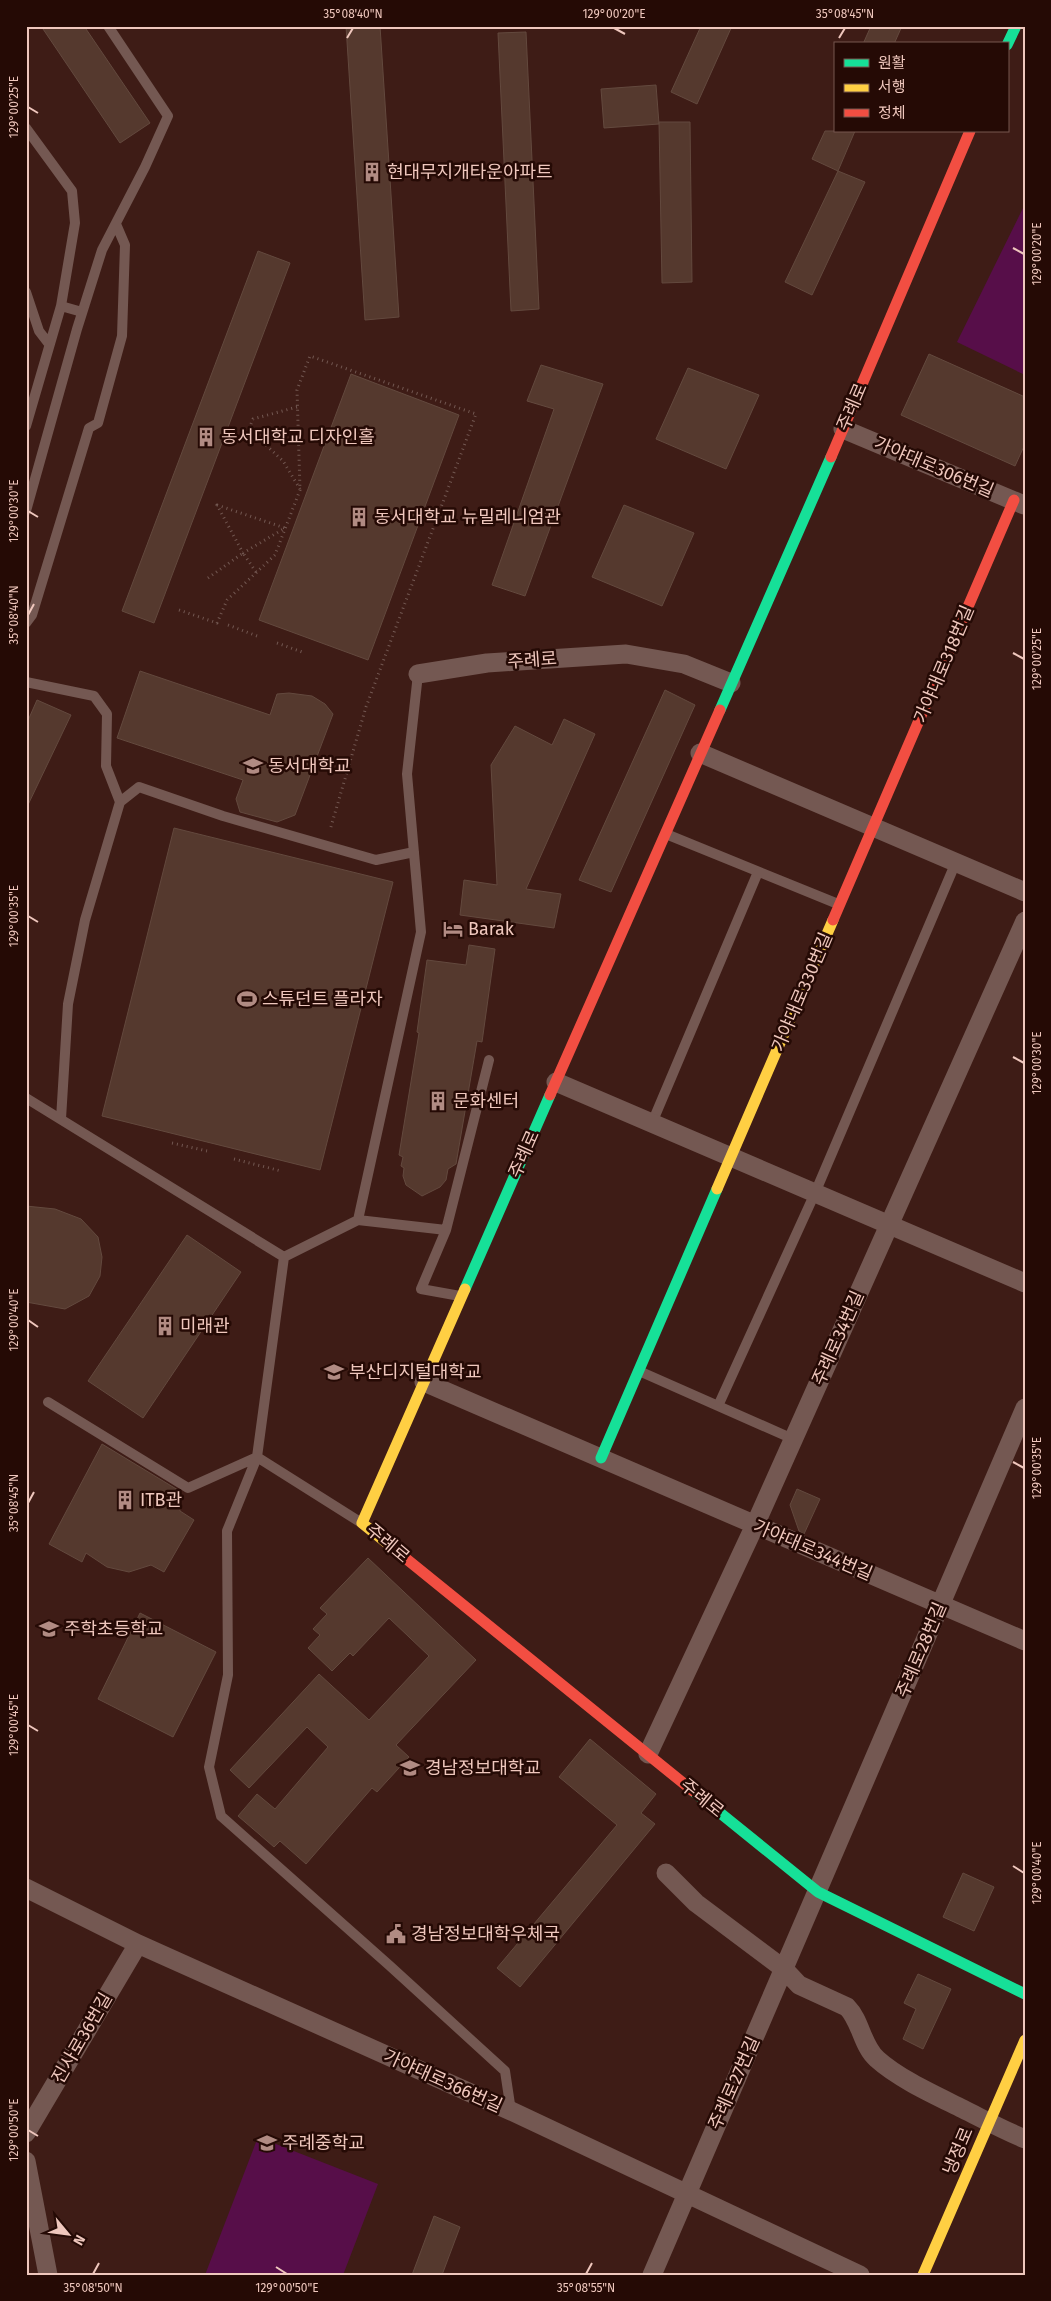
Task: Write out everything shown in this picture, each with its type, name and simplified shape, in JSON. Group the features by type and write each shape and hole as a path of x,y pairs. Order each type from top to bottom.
{"street":[{"path":"1008,44 1016,26"},
{"name":"주례로","path":"970,132 843,428 362,1523 818,1892 1025,1994"},
{"name":"가야대로306번길","path":"843,428 1019,503"},
{"name":"가야대로318번길","path":"874,827 1019,503"},
{"name":"주례로","path":"418,674 487,663 626,654 684,664 731,682"},
{"path":"700,753 1025,892"},
{"name":"가야대로330번길","path":"731,1157 874,827"},
{"name":"주례로34번길","path":"648,1754 755,1525 1025,921"},
{"path":"556,1082 1025,1283"},
{"path":"601,1458 731,1157"},
{"name":"가야대로344번길","path":"424,1382 1025,1641"},
{"name":"주례로28번길","path":"818,1892 1025,1408"},
{"path":"666,1873 696,1903 784,1969 799,1985 837,2001 852,2013 871,2051 884,2065 932,2094 1025,2138"},
{"name":"가야대로366번길","path":"26,1888 138,1944 511,2111 860,2275"},
{"name":"주례로27번길","path":"652,2275 685,2194 818,1892"},
{"name":"진사로36번길","path":"26,2133 138,1944"},
{"name":"냉정로","path":"923,2275 1025,2040"},
{"path":"26,2162 48,2275"}],"lane":[{"path":"26,511 82,312 102,250 168,116 108,26"},
{"path":"26,128 72,191 76,223 61,306 26,426"},
{"path":"26,623 32,614 89,428 98,423 104,407 122,336 125,244 116,224"},
{"path":"26,292 39,331 49,344"},
{"path":"61,306 82,312"},
{"path":"358,1220 421,932 407,774 418,674"},
{"path":"26,682 94,696 107,714 106,766 120,802"},
{"path":"60,1119 68,1004 85,920 120,802 139,787 222,816 376,860 414,852"},
{"path":"665,834 840,905"},
{"path":"718,1406 815,1193 956,862"},
{"path":"652,1124 758,872"},
{"path":"462,1297 421,1289 446,1230 489,1060"},
{"path":"26,1098 284,1257"},
{"path":"284,1257 358,1220 446,1230"},
{"path":"284,1257 257,1458 228,1531 228,1675 209,1767 221,1816 505,2071 511,2111"},
{"path":"639,1371 793,1439"},
{"path":"48,1402 188,1488 257,1458"},
{"path":"257,1458 362,1523"}],"path":[{"path":"179,610 217,623 227,600 275,555 300,490 296,390 310,356 476,414 366,707 330,830"},
{"path":"297,407 253,418 249,429 283,461 300,490"},
{"path":"256,572 243,553 217,504 285,528"},
{"path":"208,578 243,553 285,528"},
{"path":"228,625 257,636"},
{"path":"277,643 305,653"},
{"path":"172,1143 207,1151"},
{"path":"234,1159 281,1171"}],"shaded area":[{"path":"1025,204 1025,375 957,342"},
{"path":"258,2137 378,2184 343,2275 205,2275"}],"building":[{"path":"41,26 84,26 150,123 120,143"},
{"name":"현대무지개타운아파트","path":"346,26 380,26 399,317 365,320"},
{"path":"701,26 732,26 697,104 671,92"},
{"path":"871,26 902,26 895,42 864,42"},
{"name":"현대무지개타운아파트","path":"526,32 539,309 511,311 498,33"},
{"path":"656,85 659,124 604,128 601,89"},
{"path":"659,122 690,122 692,282 662,283"},
{"path":"825,131 855,132 838,171 812,159"},
{"path":"838,171 865,182 812,295 785,282"},
{"name":"동서대학교 디자인홀","path":"258,251 290,263 154,623 122,611"},
{"path":"929,354 1025,397 1025,444 1015,466 901,415"},
{"path":"541,365 603,384 525,596 492,585 554,409 527,401"},
{"path":"688,368 759,395 726,469 656,439"},
{"name":"동서대학교 뉴밀레니엄관","path":"351,374 459,415 368,660 259,620"},
{"path":"624,505 694,533 662,606 592,577"},
{"path":"140,671 270,715 277,694 289,693 312,696 325,704 333,714 295,815 277,822 240,812 236,799 243,780 117,738"},
{"path":"665,690 695,705 611,892 579,880"},
{"path":"37,700 71,715 26,809 26,725"},
{"path":"564,719 595,734 526,889 561,894 554,928 460,915 464,880 497,885 491,765 515,726 552,745"},
{"name":"스튜던트 플라자","path":"174,828 393,882 320,1170 102,1116"},
{"path":"469,945 495,949 482,1042 477,1041 456,1164 448,1169 446,1180 440,1187 422,1196 406,1185 403,1176 404,1168 401,1166 403,1157 399,1155 419,1033 417,1032 427,960 466,965"},
{"path":"26,1206 55,1209 81,1219 98,1237 102,1257 100,1276 89,1296 65,1309 26,1302"},
{"name":"미래관","path":"187,1235 241,1272 143,1418 88,1381"},
{"name":"ITB관","path":"102,1444 178,1490 180,1511 194,1520 164,1572 151,1565 129,1572 107,1567 86,1553 82,1562 49,1544"},
{"path":"797,1489 820,1499 804,1534 799,1531 790,1505"},
{"path":"368,1558 476,1660 396,1745 409,1757 377,1792 372,1788 306,1864 280,1841 274,1847 238,1816 257,1794 275,1809 328,1747 307,1727 249,1788 230,1770 319,1674 369,1720 429,1656 389,1618 353,1656 350,1653 332,1671 308,1648 320,1635 313,1629 327,1614 320,1608"},
{"path":"140,1613 216,1652 173,1737 98,1699"},
{"path":"590,1739 656,1794 641,1813 655,1824 520,1987 497,1968 617,1825 559,1777"},
{"path":"963,1873 994,1887 974,1931 943,1917"},
{"path":"918,1974 951,1989 923,2049 903,2039 916,2009 904,2003"},
{"path":"434,2216 460,2227 442,2275 412,2275"}],"traffic: fast":[{"path":"1008,43 1016,26"},
{"path":"720,710 831,457"},
{"path":"465,1289 550,1095"},
{"path":"601,1458 717,1189"},
{"path":"693,1791 818,1892 1025,1994"}],"traffic: slow":[{"path":"717,1189 833,920"},
{"path":"388,1544 362,1523 465,1289"},
{"path":"923,2275 1025,2040"}],"traffic: jam":[{"path":"831,457 970,132"},
{"path":"833,920 1014,500"},
{"path":"550,1095 720,710"},
{"path":"388,1544 693,1791"}],"place":[{"name":"현대무지개타운아파트","path":"372,172"},
{"name":"동서대학교 디자인홀","path":"206,437"},
{"name":"동서대학교 뉴밀레니엄관","path":"359,517"},
{"name":"동서대학교","path":"253,766"},
{"name":"Barak","path":"453,929"},
{"name":"스튜던트 플라자","path":"247,999"},
{"name":"문화센터","path":"438,1101"},
{"name":"미래관","path":"165,1326"},
{"name":"부산디지털대학교","path":"334,1372"},
{"name":"ITB관","path":"125,1500"},
{"name":"주학초등학교","path":"49,1629"},
{"name":"경남정보대학교","path":"410,1768"},
{"name":"경남정보대학우체국","path":"396,1934"},
{"name":"주례중학교","path":"267,2143"}]}
